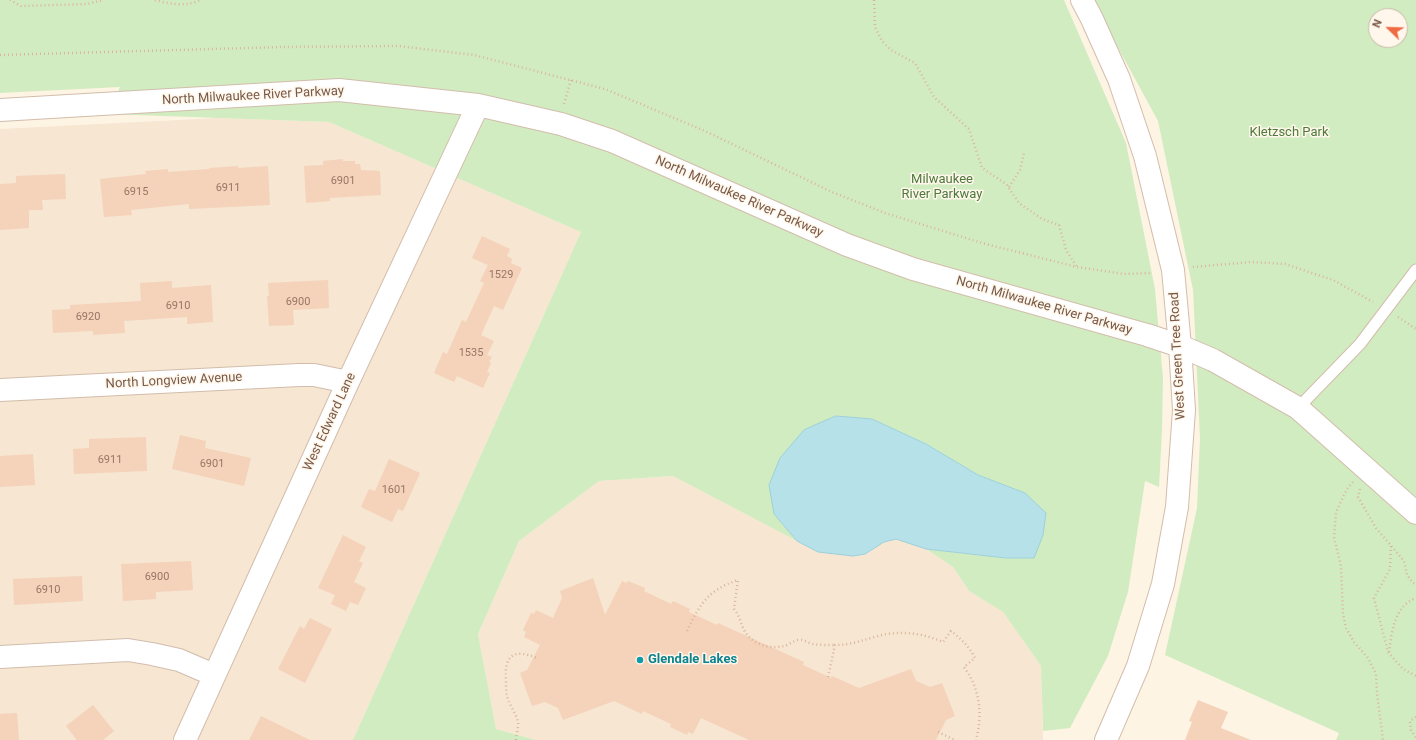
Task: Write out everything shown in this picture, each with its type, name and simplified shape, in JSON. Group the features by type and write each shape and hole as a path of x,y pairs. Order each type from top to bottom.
{"street":[{"name":"West Green Tree Road","path":"1082,0 1119,79 1145,156 1173,270 1184,410 1177,507 1163,584 1138,666 1106,740"},
{"name":"North Milwaukee River Parkway","path":"0,110 339,90 478,105 561,124 612,141 847,245 913,269 1146,335 1180,346 1213,360 1298,408 1416,513"},
{"name":"West Edward Lane","path":"184,740 348,382 478,105"},
{"name":"North Longview Avenue","path":"0,390 314,374 348,382"},
{"path":"0,657 128,650 179,660 214,674"}],"lane":[{"path":"1298,408 1360,344 1416,270"}],"path":[{"path":"10,0 21,6 87,4 104,0"},
{"path":"155,0 169,3 193,4 200,0"},
{"path":"874,0 875,27 882,41 891,50 915,63 934,97 969,129 982,168 1006,184 1019,203 1042,219 1059,225 1066,250 1077,267"},
{"path":"1008,187 1020,170 1024,154"},
{"path":"1194,267 1251,262 1285,264 1332,280 1376,303"},
{"path":"1397,316 1416,329"},
{"path":"1365,468 1358,497 1376,528 1404,561 1407,576 1412,583 1416,584"},
{"path":"1365,468 1347,489 1336,512 1334,537 1341,566 1343,614 1346,628 1354,642 1368,658 1376,674 1383,740"},
{"path":"1391,546 1390,569 1374,598 1388,652 1403,669 1416,676"},
{"path":"687,631 699,608 708,596 738,580 734,609 738,614 744,632 755,641 767,647 775,648 784,646 798,640 805,640 811,644 853,644 880,636 910,633 927,636 942,642 951,631 963,641 975,658 964,667 975,684 979,699 979,722 976,740"},
{"path":"1388,652 1394,624 1403,606 1416,598"},
{"path":"828,677 835,645"},
{"path":"516,740 518,722 507,696 505,669 511,657 517,654 528,654 537,658"},
{"path":"1416,717 1410,721 1416,738"},
{"path":"938,732 956,740"}],"shaded area":[{"path":"218,118 329,122 581,232 353,740 0,740 0,129"},
{"path":"673,476 818,552 865,554 884,542 896,539 926,549 953,567 969,591 1003,612 1041,666 1043,740 536,740 496,729 478,634 519,541 599,481"}],"green space":[{"name":"Milwaukee River Parkway","path":"0,0 1064,0 1126,143 1155,289 1163,378 1159,487 1145,481 1128,592 1108,656 1070,728 1043,731 1041,666 1003,612 969,591 953,567 926,549 1006,558 1034,558 1025,493 978,475 926,444 872,419 836,416 774,514 797,541 673,476 599,481 519,541 478,634 496,729 536,740 353,740 581,232 329,122 108,114 120,87 0,93"},
{"name":"Kletzsch Park","path":"1092,0 1416,0 1416,740 1336,740 1339,733 1165,655 1197,508 1200,438 1193,290 1158,121"}],"water":[{"path":"836,416 872,419 926,444 978,475 1025,493 1046,513 1043,535 1034,558 1006,558 926,549 896,539 884,542 865,554 853,556 818,552 797,541 774,514 769,485 780,458 804,430"}],"building":[{"path":"343,159 343,161 355,161 355,164 360,164 361,170 380,171 381,195 330,198 330,201 306,203 304,166 323,165 323,161"},
{"path":"238,166 238,168 268,166 270,205 189,209 189,204 131,210 132,215 104,217 100,179 146,174 145,171 168,169 168,172"},
{"path":"65,174 66,199 42,200 43,210 29,210 29,228 0,230 0,184 16,183 16,176"},
{"path":"482,236 510,249 507,256 512,259 511,263 522,268 503,310 494,306 481,335 494,341 487,355 492,357 489,362 491,363 487,372 490,373 483,388 457,376 454,382 434,373 443,352 447,354 462,320 466,322 484,283 480,281 488,265 472,258"},
{"path":"328,280 329,308 293,310 294,325 269,326 267,296 269,296 268,283"},
{"path":"172,281 172,288 211,285 213,322 187,324 187,317 124,321 125,333 93,335 93,331 53,333 52,310 70,309 70,305 141,301 140,283"},
{"path":"180,435 206,441 205,448 251,458 244,486 172,469"},
{"path":"146,437 147,471 74,474 73,449 89,448 89,439"},
{"path":"33,454 35,485 0,487 0,456"},
{"path":"389,459 420,473 403,511 398,509 392,522 361,507 369,489 375,491"},
{"path":"343,535 366,547 359,561 363,563 354,582 366,588 358,605 350,602 346,611 331,604 335,595 318,588"},
{"path":"191,561 193,590 156,592 156,599 123,601 121,564"},
{"path":"82,576 83,601 14,605 13,579"},
{"name":"Glendale Lakes","path":"593,578 605,615 622,581 626,583 628,581 645,588 644,591 671,604 673,601 690,609 689,612 717,625 718,623 804,662 803,665 831,678 832,676 859,688 911,669 916,681 930,687 942,683 955,716 946,720 936,740 749,740 701,718 693,734 688,732 687,735 670,727 671,724 643,711 642,714 614,701 563,720 558,708 545,702 532,706 520,673 527,670 540,645 524,637 526,632 523,630 531,613 534,614 536,610 553,618 562,598 560,591"},
{"path":"310,618 332,629 305,683 278,669 300,626 304,629"},
{"path":"1198,700 1228,712 1221,728 1251,740 1185,740 1192,722 1189,721"},
{"path":"93,705 114,731 103,740 77,740 66,726"},
{"path":"17,713 19,740 0,740 0,714"},
{"path":"261,716 310,740 249,740"}],"place":[{"name":"Glendale Lakes","path":"640,660"}]}
